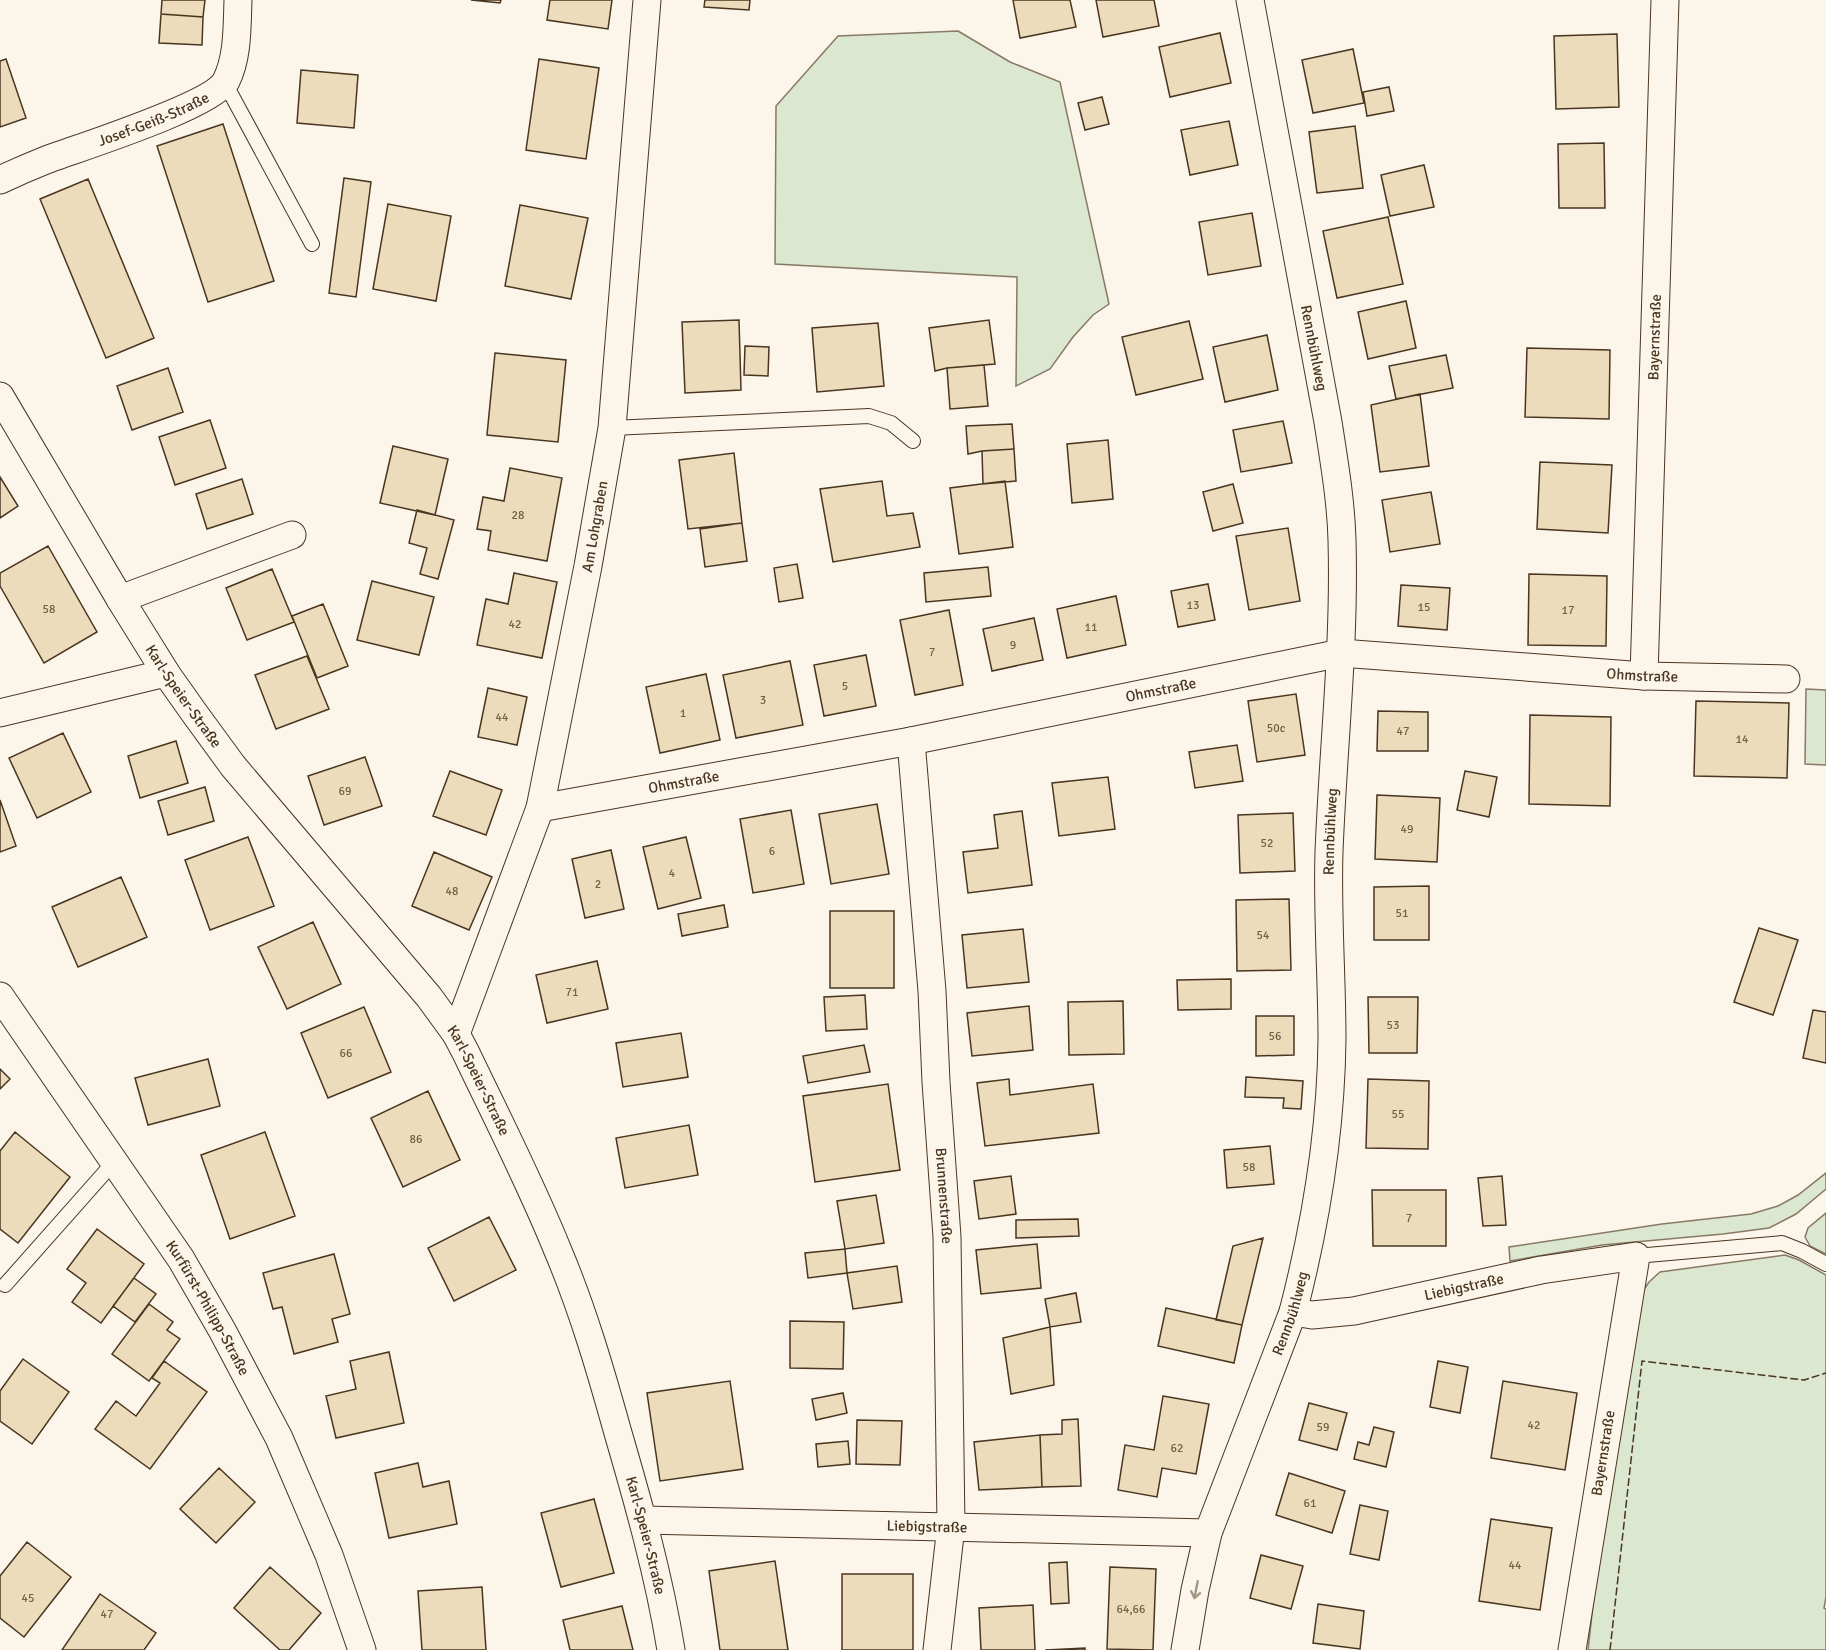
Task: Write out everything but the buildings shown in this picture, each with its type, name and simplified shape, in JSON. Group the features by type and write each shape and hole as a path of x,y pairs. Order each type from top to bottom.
{"street":[{"name":"Josef-Geiß-Straße","path":"0,180 44,161 174,113 203,99 225,83 234,57 238,0"},
{"name":"Am Lohgraben","path":"456,1034 540,808 588,566 612,428 647,0"},
{"name":"Rennbühlweg","path":"1185,1650 1208,1533 1293,1312 1312,1228 1321,1170 1328,1109 1332,1040 1329,855 1341,653 1342,539 1326,411 1250,0"},
{"name":"Bayernstraße","path":"1644,676 1665,0"},
{"name":"Karl-Speier-Straße","path":"0,396 166,673 233,766 429,997 456,1034 558,1251 577,1302 605,1386 643,1520 671,1650"},
{"path":"120,599 291,535"},
{"name":"Ohmstraße","path":"540,808 911,741 1341,653 1644,676 1786,680"},
{"path":"0,713 166,673"},
{"name":"Brunnenstraße","path":"911,741 932,991 947,1237 951,1526 937,1650"},
{"name":"Kurfürst-Philipp-Straße","path":"0,996 181,1259 222,1330 279,1438 329,1555 362,1650"},
{"name":"Bayernstraße","path":"1572,1650 1636,1256"},
{"name":"Liebigstraße","path":"1293,1312 1312,1314 1354,1311 1541,1270 1636,1256"},
{"name":"Liebigstraße","path":"643,1520 1208,1533"}],"lane":[{"path":"225,83 312,244"},
{"path":"612,428 869,416 891,423 913,441"},
{"path":"5,1285 114,1162"},
{"path":"1636,1256 1782,1243 1826,1264"}],"green space":[{"path":"958,31 1010,62 1060,82 1109,304 1093,315 1073,337 1050,369 1016,386 1017,277 775,264 776,106 838,36"},
{"path":"1806,689 1826,690 1826,765 1805,764"},
{"path":"1826,1173 1826,1189 1796,1214 1769,1228 1602,1245 1510,1261 1509,1247 1662,1224 1751,1214 1778,1206 1798,1195"},
{"path":"1826,1213 1826,1254 1810,1246 1805,1237 1808,1228"},
{"path":"1785,1255 1826,1275 1826,1597 1824,1608 1826,1609 1826,1650 1588,1650 1601,1533 1641,1294 1660,1272"}],"fence":[{"path":"1610,1650 1642,1361 1804,1380 1826,1373"}]}
